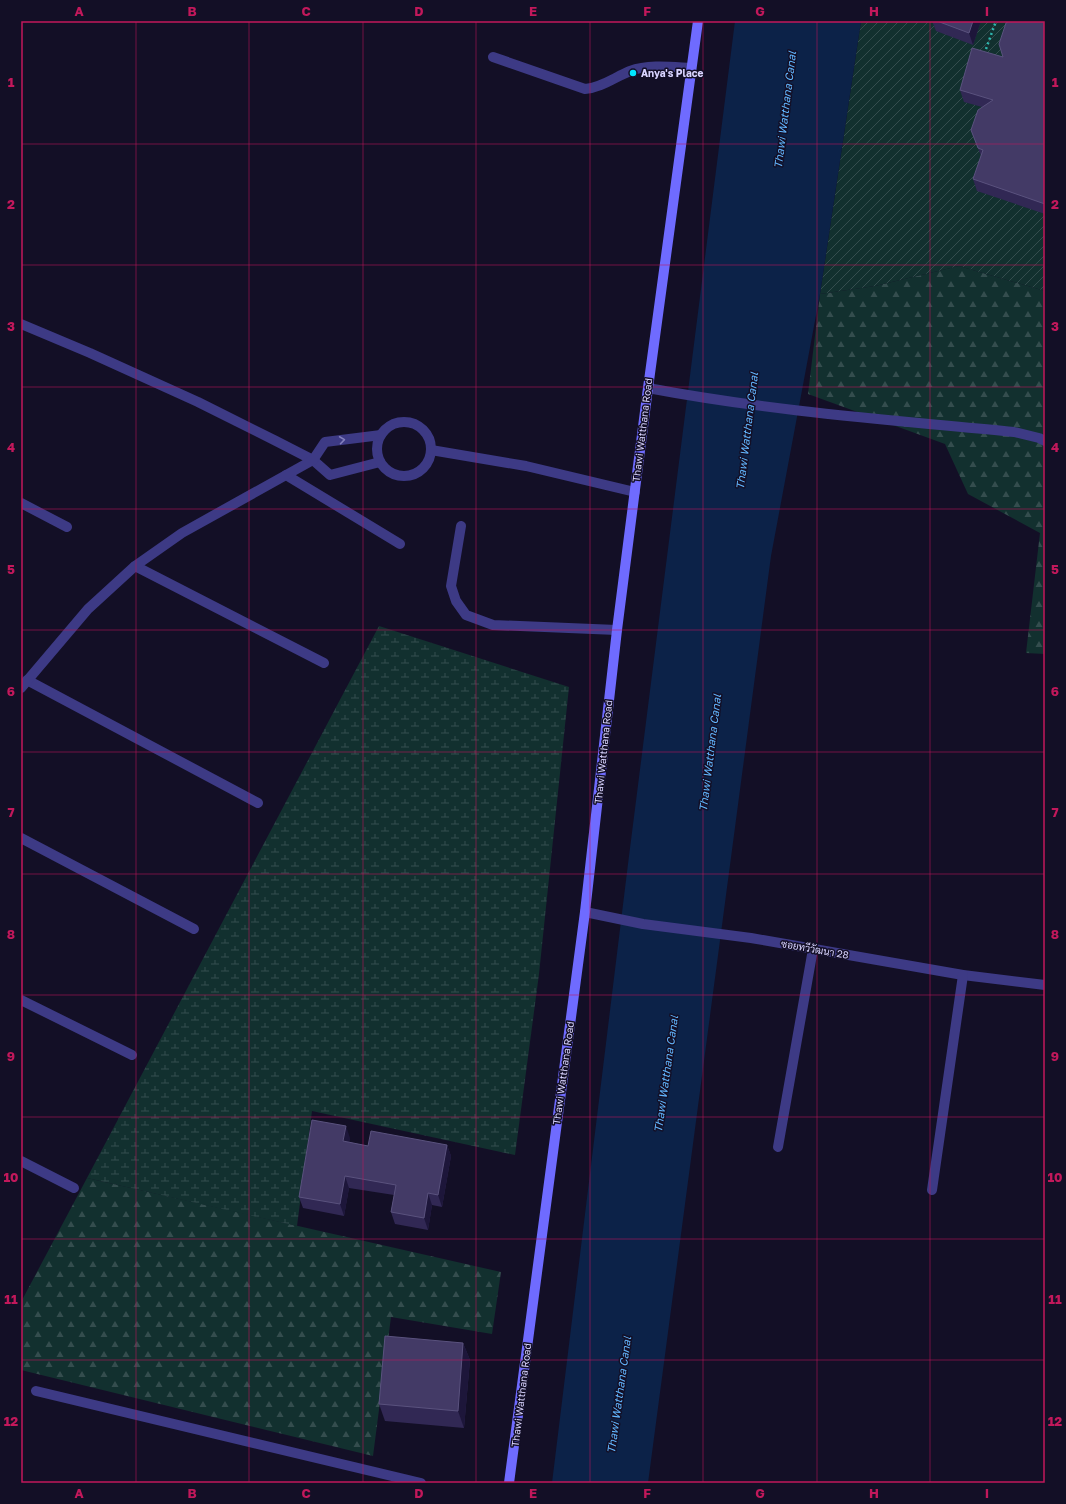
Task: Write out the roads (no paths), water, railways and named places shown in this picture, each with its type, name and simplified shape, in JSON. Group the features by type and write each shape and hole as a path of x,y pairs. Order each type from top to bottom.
{"main road":[{"name":"Thawi Watthana Road","path":"509,1483 585,912 617,630 648,388 698,21"}],"street":[{"path":"493,57 585,89 595,88 612,78 632,70 667,67 692,68"},
{"path":"21,324 90,353 198,402 313,460 330,475 380,462"},
{"path":"648,388 697,397 811,412 1014,432 1039,438 1045,441"},
{"path":"400,422 417,425 426,433 431,444 431,450 428,464 423,469 410,476 396,476 384,468 377,455 380,435 388,426 400,422"},
{"path":"258,803 24,684 88,609 135,566 182,533 313,460 325,442 380,435"},
{"path":"431,450 526,466 635,492"},
{"path":"286,475 400,544"},
{"path":"21,503 67,527"},
{"path":"460,526 451,586 456,601 466,615 493,625 617,630"},
{"path":"135,566 324,663"},
{"path":"21,838 194,929"},
{"name":"ซอยทวีวัฒนา 28","path":"585,912 643,924 751,938 963,975 1045,985"},
{"path":"778,1147 813,949"},
{"path":"932,1190 963,975"},
{"path":"21,1000 132,1055"},
{"path":"21,1161 74,1188"},
{"path":"36,1391 421,1483"}],"water":[{"name":"Thawi Watthana Canal","path":"735,21 861,21 820,294 771,556 648,1483 552,1483 628,864"}],"place":[{"name":"Anya's Place","path":"633,73"}]}
